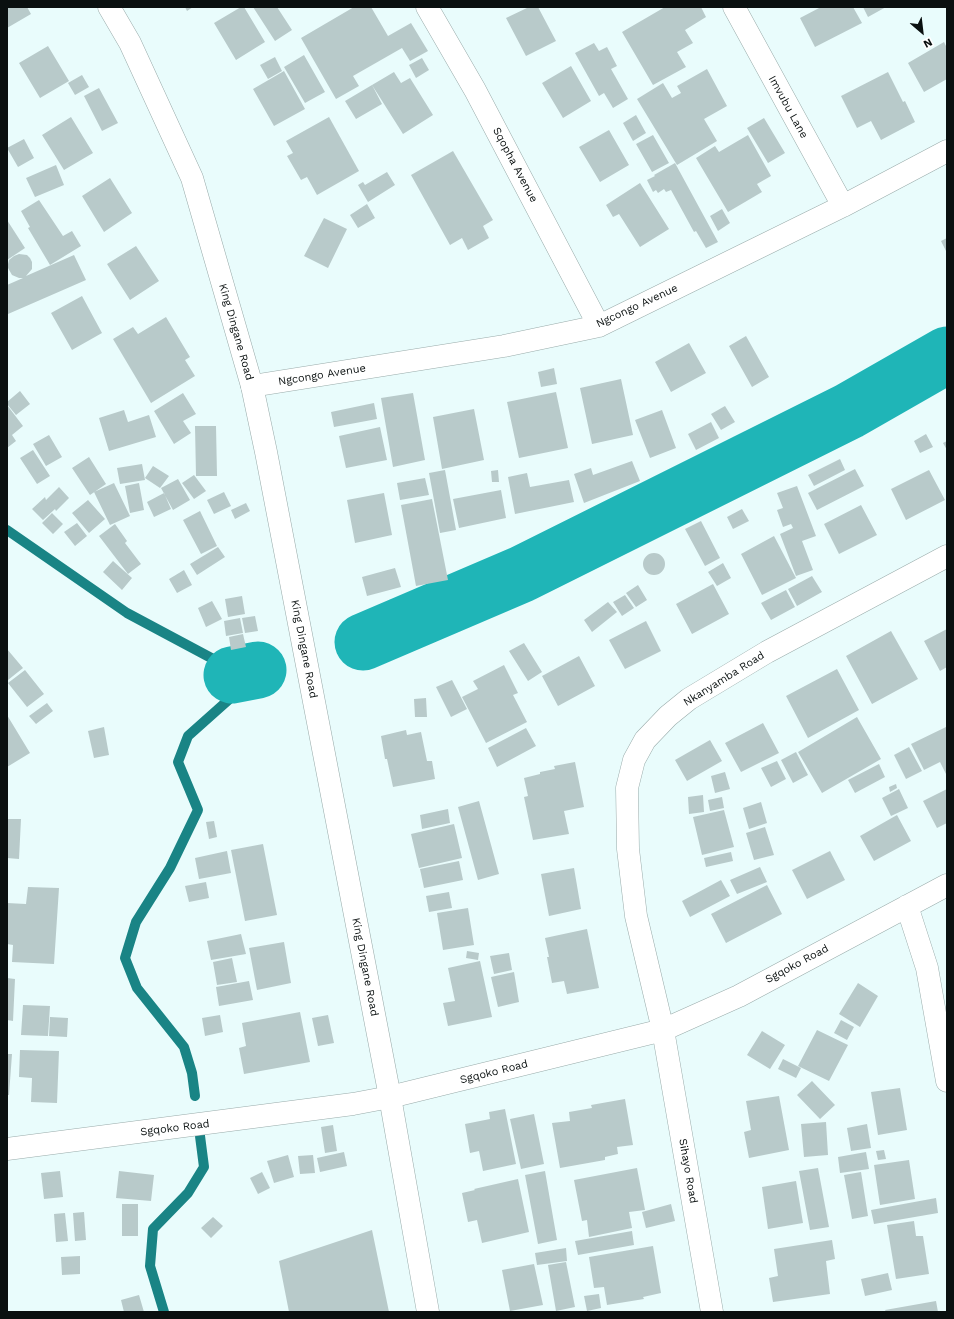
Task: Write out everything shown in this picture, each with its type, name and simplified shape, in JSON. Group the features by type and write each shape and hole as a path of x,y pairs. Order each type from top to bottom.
{"street":[{"name":"King Dingane Road","path":"109,7 130,43 192,178 252,386 390,1097 428,1312"},
{"name":"Sqopha Avenue","path":"426,7 475,90 599,326"},
{"name":"Imvubu Lane","path":"734,7 843,206"},
{"name":"Ngcongo Avenue","path":"252,386 504,346 599,326 843,206 947,151"},
{"name":"Nkanyamba Road","path":"663,1030 636,916 628,849 627,788 634,760 645,740 668,716 695,695 767,652 947,556"},
{"name":"Sgqoko Road","path":"7,1149 345,1105 390,1097 663,1030 739,996 947,885"},
{"path":"908,906 926,968 947,1080"},
{"name":"Sihayo Road","path":"663,1030 712,1312"}],"building":[{"path":"7,7 27,7 31,14 7,28"},
{"path":"185,7 193,7 187,11"},
{"path":"241,7 244,7 265,42 236,60 214,23"},
{"path":"253,7 277,7 292,30 275,41"},
{"path":"354,7 371,7 388,36 411,23 428,51 410,61 402,48 353,76 359,86 336,99 301,38"},
{"path":"529,7 538,7 556,41 526,56 506,18"},
{"path":"665,7 701,7 706,17 685,30 693,43 677,52 686,67 653,85 622,32"},
{"path":"821,7 853,7 862,23 815,47 800,18"},
{"path":"863,7 886,7 868,17"},
{"path":"944,42 947,48 947,79 924,92 908,63"},
{"path":"594,43 599,51 607,47 617,66 611,69 628,99 613,108 604,93 599,96 575,53"},
{"path":"48,46 69,81 40,98 19,63"},
{"path":"304,55 325,92 305,103 284,67"},
{"path":"275,57 282,71 268,79 260,65"},
{"path":"422,58 429,70 416,78 409,65"},
{"path":"571,66 591,101 563,118 542,83"},
{"path":"707,69 727,106 704,119 717,141 677,165 637,99 663,83 672,98 681,93 677,86"},
{"path":"284,71 305,109 274,126 253,89"},
{"path":"394,72 401,83 410,78 433,115 403,134 372,85"},
{"path":"888,72 915,122 881,140 871,121 857,128 841,96"},
{"path":"82,75 89,87 75,95 68,83"},
{"path":"372,85 382,104 356,119 345,101"},
{"path":"99,88 118,123 102,131 84,96"},
{"path":"636,115 646,133 633,141 623,123"},
{"path":"71,117 93,153 64,170 42,135"},
{"path":"329,117 359,171 317,195 307,177 301,180 287,156 293,153 286,141"},
{"path":"764,118 785,153 768,163 747,128"},
{"path":"609,130 629,165 600,182 579,147"},
{"path":"653,135 669,163 652,172 636,144"},
{"path":"748,135 771,176 757,184 762,192 728,212 696,158 715,146 719,152"},
{"path":"24,139 34,158 18,167 7,148"},
{"path":"453,151 493,220 483,226 489,238 468,250 462,238 450,245 411,175"},
{"path":"675,163 718,242 706,248 696,231 694,232 671,190 666,192 664,189 658,193 656,190 653,192 647,180"},
{"path":"56,165 64,185 35,197 26,178"},
{"path":"387,172 395,185 368,202 358,185 363,182 365,185"},
{"path":"110,178 132,213 104,232 82,196"},
{"path":"640,183 669,229 640,247 619,214 613,217 606,205"},
{"path":"39,200 63,236 72,231 81,246 50,265 28,228 30,227 21,211"},
{"path":"367,204 375,218 358,228 350,215"},
{"path":"722,209 730,223 718,231 710,216"},
{"path":"324,218 347,229 328,268 304,256"},
{"path":"7,220 25,248 7,260"},
{"path":"947,238 947,253 941,241"},
{"path":"136,246 159,281 130,300 107,264"},
{"path":"19,254 27,255 32,262 32,269 26,276 74,255 86,280 8,314 7,285 23,278 12,275 8,268 8,264 9,260"},
{"path":"82,296 102,333 72,350 51,313"},
{"path":"166,317 190,357 185,360 195,376 151,403 113,339 133,327 138,334"},
{"path":"746,336 769,377 752,387 729,346"},
{"path":"689,343 706,373 671,392 655,362"},
{"path":"554,368 557,384 541,387 538,372"},
{"path":"621,379 633,435 592,444 580,388"},
{"path":"20,391 30,404 16,415 7,402"},
{"path":"556,392 568,448 519,458 507,402"},
{"path":"183,393 196,414 183,421 191,433 174,444 154,411"},
{"path":"413,393 425,460 393,467 381,398"},
{"path":"374,403 377,419 334,427 331,412"},
{"path":"7,405 23,426 12,435 16,441 7,448"},
{"path":"725,406 735,422 721,430 711,414"},
{"path":"474,409 484,460 442,469 433,417"},
{"path":"124,410 128,422 149,415 156,437 109,451 99,418"},
{"path":"662,410 676,448 650,458 635,420"},
{"path":"711,422 719,438 696,450 688,434"},
{"path":"195,426 216,426 217,476 196,476"},
{"path":"380,427 387,460 346,468 339,436"},
{"path":"926,434 933,447 920,453 914,441"},
{"path":"49,435 62,457 46,466 33,444"},
{"path":"947,441 947,450 943,443"},
{"path":"33,450 50,476 37,484 20,458"},
{"path":"89,457 106,484 90,495 72,468"},
{"path":"840,459 845,470 814,486 808,475"},
{"path":"632,461 640,481 584,503 574,474 591,468 593,475"},
{"path":"142,464 145,480 120,484 117,468"},
{"path":"153,466 169,476 160,488 145,478"},
{"path":"855,469 864,486 817,510 808,493"},
{"path":"445,470 456,530 440,533 429,473"},
{"path":"498,470 499,482 492,482 491,471"},
{"path":"929,470 945,500 906,520 891,489"},
{"path":"527,473 530,487 569,480 574,502 515,514 508,477"},
{"path":"194,475 206,491 194,499 182,483"},
{"path":"425,478 429,495 400,500 397,483"},
{"path":"178,479 190,500 173,510 161,488"},
{"path":"114,483 130,516 110,525 94,492"},
{"path":"139,483 144,510 130,513 125,486"},
{"path":"797,486 816,536 802,541 813,570 796,576 780,534 793,528 791,524 783,527 777,510 783,508 777,493"},
{"path":"59,487 69,498 56,511 55,509 43,520 32,509 45,497 46,500"},
{"path":"501,490 506,518 459,528 453,499"},
{"path":"224,492 231,506 214,514 207,500"},
{"path":"164,493 171,509 154,517 147,502"},
{"path":"384,493 392,535 355,543 347,500"},
{"path":"432,499 448,580 416,586 401,505"},
{"path":"88,500 105,519 89,533 72,513"},
{"path":"246,503 250,511 235,519 231,510"},
{"path":"861,505 877,535 839,554 824,524"},
{"path":"742,509 749,521 733,529 727,517"},
{"path":"200,511 217,546 201,554 183,520"},
{"path":"52,513 63,524 53,534 42,523"},
{"path":"701,521 720,558 705,566 685,529"},
{"path":"77,523 87,536 75,546 64,532"},
{"path":"115,524 127,541 125,543 141,564 128,574 99,536"},
{"path":"774,536 796,578 762,595 741,554"},
{"path":"218,547 225,557 197,575 190,564"},
{"path":"654,553 662,556 665,564 662,572 654,575 646,572 643,564 646,556"},
{"path":"113,561 132,578 122,590 103,572"},
{"path":"723,563 731,578 717,586 708,572"},
{"path":"395,568 401,587 367,596 362,577"},
{"path":"184,570 192,585 177,593 169,579"},
{"path":"812,576 822,592 797,606 788,589"},
{"path":"713,584 729,614 692,634 676,604"},
{"path":"638,585 647,600 636,607 626,593"},
{"path":"786,590 795,607 771,620 761,603"},
{"path":"625,595 634,608 622,616 613,602"},
{"path":"242,596 245,614 228,617 225,599"},
{"path":"212,601 222,619 206,627 198,608"},
{"path":"608,602 617,612 592,632 584,620"},
{"path":"255,616 258,631 245,633 242,618"},
{"path":"240,618 243,633 226,636 224,621"},
{"path":"646,621 661,651 625,669 609,640"},
{"path":"947,629 947,667 940,671 924,641"},
{"path":"891,631 918,679 872,704 846,656"},
{"path":"243,634 246,647 231,650 229,637"},
{"path":"524,643 542,672 528,681 509,651"},
{"path":"7,649 23,668 8,680 7,679"},
{"path":"579,656 595,686 558,706 542,676"},
{"path":"504,665 518,693 513,695 527,722 486,743 462,697 478,689 473,681"},
{"path":"837,669 859,710 808,738 786,696"},
{"path":"25,670 44,694 27,707 8,683"},
{"path":"452,680 467,709 451,717 436,687"},
{"path":"426,698 427,717 415,717 414,699"},
{"path":"47,703 53,711 36,724 29,716"},
{"path":"7,715 30,753 7,767"},
{"path":"857,717 881,759 822,793 798,752"},
{"path":"763,723 779,753 741,772 725,743"},
{"path":"104,727 109,755 94,758 88,731"},
{"path":"946,727 947,776 940,762 924,770 911,744"},
{"path":"526,728 536,746 497,767 488,748"},
{"path":"406,730 407,735 421,732 427,761 432,761 435,779 393,787 387,759 385,759 381,736"},
{"path":"710,740 722,761 687,781 675,760"},
{"path":"909,747 922,771 906,779 894,755"},
{"path":"796,752 808,775 793,783 781,760"},
{"path":"777,761 786,779 771,787 761,768"},
{"path":"575,762 584,807 564,811 569,834 533,840 524,797 528,796 524,778 540,774 540,772 555,769 554,766"},
{"path":"879,764 885,777 855,793 848,780"},
{"path":"725,772 730,789 715,793 711,776"},
{"path":"896,784 897,788 890,792 889,787"},
{"path":"899,789 908,808 891,816 882,798"},
{"path":"947,789 947,823 937,828 923,801"},
{"path":"703,795 704,812 689,814 688,797"},
{"path":"722,797 724,808 710,811 708,800"},
{"path":"479,801 499,874 478,880 458,807"},
{"path":"761,802 767,823 749,829 743,808"},
{"path":"448,809 450,823 422,829 420,815"},
{"path":"724,810 734,847 702,855 693,817"},
{"path":"897,815 911,841 874,861 860,836"},
{"path":"7,819 21,819 19,859 7,858"},
{"path":"214,821 217,837 209,839 206,822"},
{"path":"454,824 462,858 419,868 411,834"},
{"path":"765,827 774,855 754,860 746,833"},
{"path":"263,844 277,915 245,921 231,850"},
{"path":"227,851 231,873 199,879 195,858"},
{"path":"830,851 845,880 807,899 792,870"},
{"path":"731,852 733,861 706,867 704,858"},
{"path":"459,861 463,880 424,888 420,869"},
{"path":"760,867 767,882 737,894 730,880"},
{"path":"574,868 581,909 549,916 541,874"},
{"path":"721,880 730,896 690,917 682,901"},
{"path":"206,882 209,898 189,902 185,886"},
{"path":"767,885 782,914 726,943 711,914"},
{"path":"28,887 59,888 54,964 12,962 13,945 7,944 7,903 26,904"},
{"path":"449,892 452,908 429,912 426,896"},
{"path":"468,908 474,945 443,950 437,913"},
{"path":"587,929 599,988 567,994 564,981 552,983 545,938"},
{"path":"241,934 246,954 211,960 207,941"},
{"path":"284,942 291,983 257,990 249,948"},
{"path":"467,951 479,953 478,960 466,958"},
{"path":"509,953 512,970 494,974 490,956"},
{"path":"232,958 237,982 217,985 213,962"},
{"path":"480,961 492,1017 448,1026 443,1003 455,1001 448,968"},
{"path":"514,972 519,1002 498,1007 491,977"},
{"path":"7,978 15,979 13,1021 7,1020"},
{"path":"249,981 253,1000 219,1006 216,987"},
{"path":"858,983 878,996 860,1027 839,1014"},
{"path":"23,1005 50,1006 48,1036 21,1035"},
{"path":"300,1012 310,1062 244,1074 239,1048 246,1046 242,1023"},
{"path":"220,1015 223,1032 205,1036 202,1018"},
{"path":"328,1015 334,1043 318,1046 312,1018"},
{"path":"50,1017 68,1018 67,1037 49,1036"},
{"path":"841,1020 854,1027 847,1040 834,1033"},
{"path":"817,1030 848,1045 829,1081 798,1066"},
{"path":"762,1031 785,1045 770,1069 747,1055"},
{"path":"20,1050 59,1051 57,1103 31,1102 32,1078 19,1077"},
{"path":"7,1054 12,1054 9,1095 7,1095"},
{"path":"783,1059 801,1068 796,1078 778,1069"},
{"path":"812,1081 835,1105 820,1119 797,1095"},
{"path":"900,1088 907,1130 878,1135 871,1092"},
{"path":"779,1096 789,1150 749,1158 744,1132 751,1130 746,1101"},
{"path":"625,1099 633,1145 617,1147 618,1154 605,1157 605,1160 560,1168 552,1123 570,1121 569,1112 592,1108 591,1105"},
{"path":"505,1109 516,1164 483,1171 479,1151 470,1153 465,1124 490,1119 489,1112"},
{"path":"534,1114 544,1164 521,1169 510,1119"},
{"path":"826,1122 828,1155 804,1157 801,1124"},
{"path":"867,1124 871,1148 851,1151 847,1128"},
{"path":"333,1125 337,1151 325,1153 321,1127"},
{"path":"884,1150 886,1159 878,1160 876,1151"},
{"path":"344,1152 347,1166 320,1172 317,1158"},
{"path":"866,1152 869,1169 840,1173 838,1157"},
{"path":"288,1155 294,1177 274,1183 267,1161"},
{"path":"313,1155 315,1173 300,1174 298,1156"},
{"path":"909,1160 915,1199 880,1205 874,1165"},
{"path":"637,1168 645,1210 629,1212 632,1228 589,1237 587,1220 582,1221 574,1180"},
{"path":"818,1168 829,1227 810,1230 799,1171"},
{"path":"60,1171 63,1197 44,1199 41,1173"},
{"path":"119,1171 154,1175 151,1201 116,1198"},
{"path":"545,1171 557,1240 538,1244 525,1175"},
{"path":"262,1172 270,1188 258,1194 250,1178"},
{"path":"861,1172 868,1216 852,1219 844,1175"},
{"path":"518,1179 529,1232 482,1243 477,1220 468,1222 462,1193"},
{"path":"796,1181 803,1223 768,1229 762,1187"},
{"path":"936,1198 938,1213 874,1224 871,1210"},
{"path":"122,1204 138,1204 138,1236 122,1236"},
{"path":"671,1204 675,1221 646,1228 642,1212"},
{"path":"84,1212 86,1240 75,1241 73,1213"},
{"path":"65,1213 68,1241 56,1242 54,1214"},
{"path":"213,1217 223,1226 211,1238 201,1228"},
{"path":"914,1221 916,1236 923,1236 929,1274 896,1279 887,1225"},
{"path":"372,1230 389,1312 289,1312 279,1261"},
{"path":"632,1231 634,1245 578,1255 575,1241"},
{"path":"832,1240 835,1259 826,1261 830,1294 773,1302 769,1278 778,1276 774,1249"},
{"path":"653,1246 661,1293 643,1297 644,1299 607,1305 604,1287 594,1288 589,1257"},
{"path":"566,1248 567,1261 537,1265 535,1253"},
{"path":"80,1256 80,1274 62,1275 61,1257"},
{"path":"566,1262 575,1307 556,1311 548,1265"},
{"path":"534,1264 543,1305 510,1311 502,1270"},
{"path":"888,1273 892,1290 865,1296 861,1279"},
{"path":"599,1294 601,1308 587,1311 584,1296"},
{"path":"139,1295 144,1312 124,1312 121,1300"},
{"path":"936,1301 938,1312 886,1312 885,1310"}],"waterway":[{"path":"363,642 522,574 849,411 947,355"},
{"path":"7,530 127,613 215,660 232,675 234,695 188,736 178,762 198,810 170,868 136,922 125,958 137,988 184,1047 192,1073 195,1096"},
{"path":"232,675 258,670"},
{"path":"164,1312 150,1266 153,1229 188,1193 204,1167 200,1136"}]}
